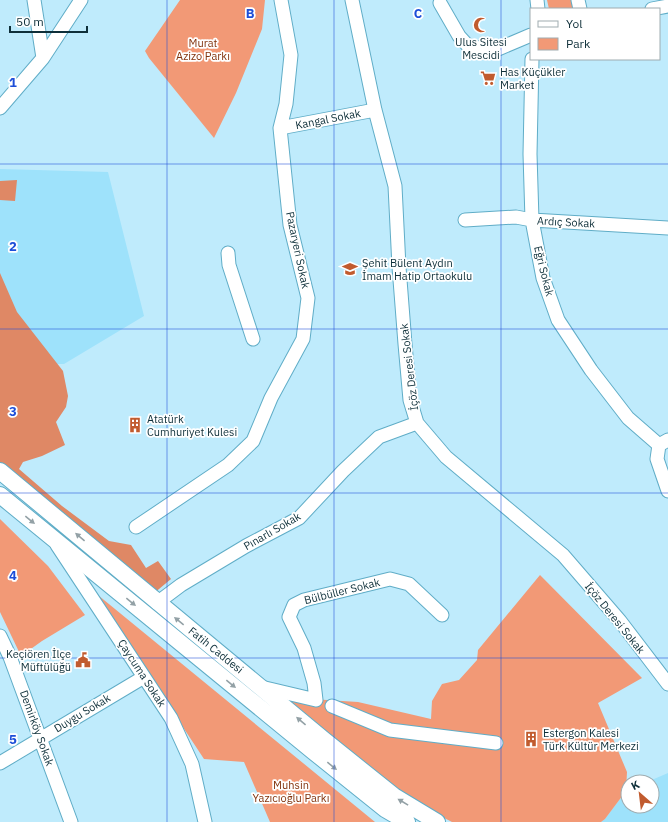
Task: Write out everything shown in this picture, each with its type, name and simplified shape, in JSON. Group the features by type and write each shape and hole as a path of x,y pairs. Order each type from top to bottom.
{"main road":[{"name":"Fatih Caddesi","path":"0,471 158,603 394,796 437,822"},
{"name":"Fatih Caddesi","path":"0,495 314,752 385,809 407,822"}],"street":[{"path":"34,0 43,58"},
{"path":"0,108 43,58 81,0"},
{"name":"Pazaryeri Sokak","path":"136,527 228,465 253,442 270,398 303,339 308,298 290,225 280,128 286,104 291,55 281,0"},
{"name":"İçöz Deresi Sokak","path":"352,0 375,110 395,186 399,266 410,400 417,422 446,457 563,554 620,621 668,684"},
{"path":"440,3 459,36 469,47 498,49 530,36"},
{"path":"657,8 668,6"},
{"name":"Eğri Sokak","path":"532,60 530,154 532,220 543,278 558,320 591,370 628,418 664,442"},
{"name":"Kangal Sokak","path":"280,128 375,110"},
{"name":"Ardıç Sokak","path":"465,220 516,217 532,220 668,228"},
{"path":"228,253 229,265 253,340"},
{"name":"Pınarlı Sokak","path":"158,603 181,586 246,546 299,518 343,471 379,437 417,422"},
{"path":"664,442 657,458 668,491"},
{"name":"Çaycuma Sokak","path":"51,537 171,718 192,764 205,822"},
{"name":"Bülbüller Sokak","path":"260,686 316,700 314,683 304,648 289,617 294,605 304,600 390,579 408,584 442,615"},
{"name":"Demirköy Sokak","path":"0,636 10,657 71,822"},
{"name":"Duygu Sokak","path":"0,763 144,677"},
{"path":"332,706 390,730 496,743"}],"shaded area":[{"path":"0,169 108,172 144,316 64,364 40,364 0,297"},
{"path":"17,180 15,201 0,200 0,181"},
{"path":"0,273 17,312 63,371 68,396 66,407 56,422 65,445 42,456 23,462 19,469 62,506 109,541 131,545 146,568 158,561 171,579 153,594 0,464"},
{"path":"668,773 668,822 601,822 620,799 620,814 660,814 660,776"}],"green space":[{"name":"Murat Azizo Parkı","path":"180,0 265,0 262,29 236,93 214,138 149,58 145,51"},
{"path":"547,0 571,0 574,8 549,8"},
{"path":"0,519 48,566 85,615 42,641 21,656 0,612"},
{"path":"540,575 642,678 598,703 627,772 627,774 620,774 620,799 601,822 452,822 396,793 280,697 358,702 431,719 432,701 442,684 459,680 477,660 478,650"},
{"name":"Muhsin Yazıcıoğlu Parkı","path":"93,591 375,822 270,822 244,762 204,759"}],"place":[{"name":"Ulus Sitesi Mescidi","path":"481,25"},
{"name":"Has Küçükler Market","path":"488,78"},
{"name":"Şehit Bülent Aydın İmam Hatip Ortaokulu","path":"350,269"},
{"name":"Atatürk Cumhuriyet Kulesi","path":"135,425"},
{"name":"Keçiören İlçe Müftülüğü","path":"83,660"},
{"name":"Estergon Kalesi Türk Kültür Merkezi","path":"531,739"}]}
